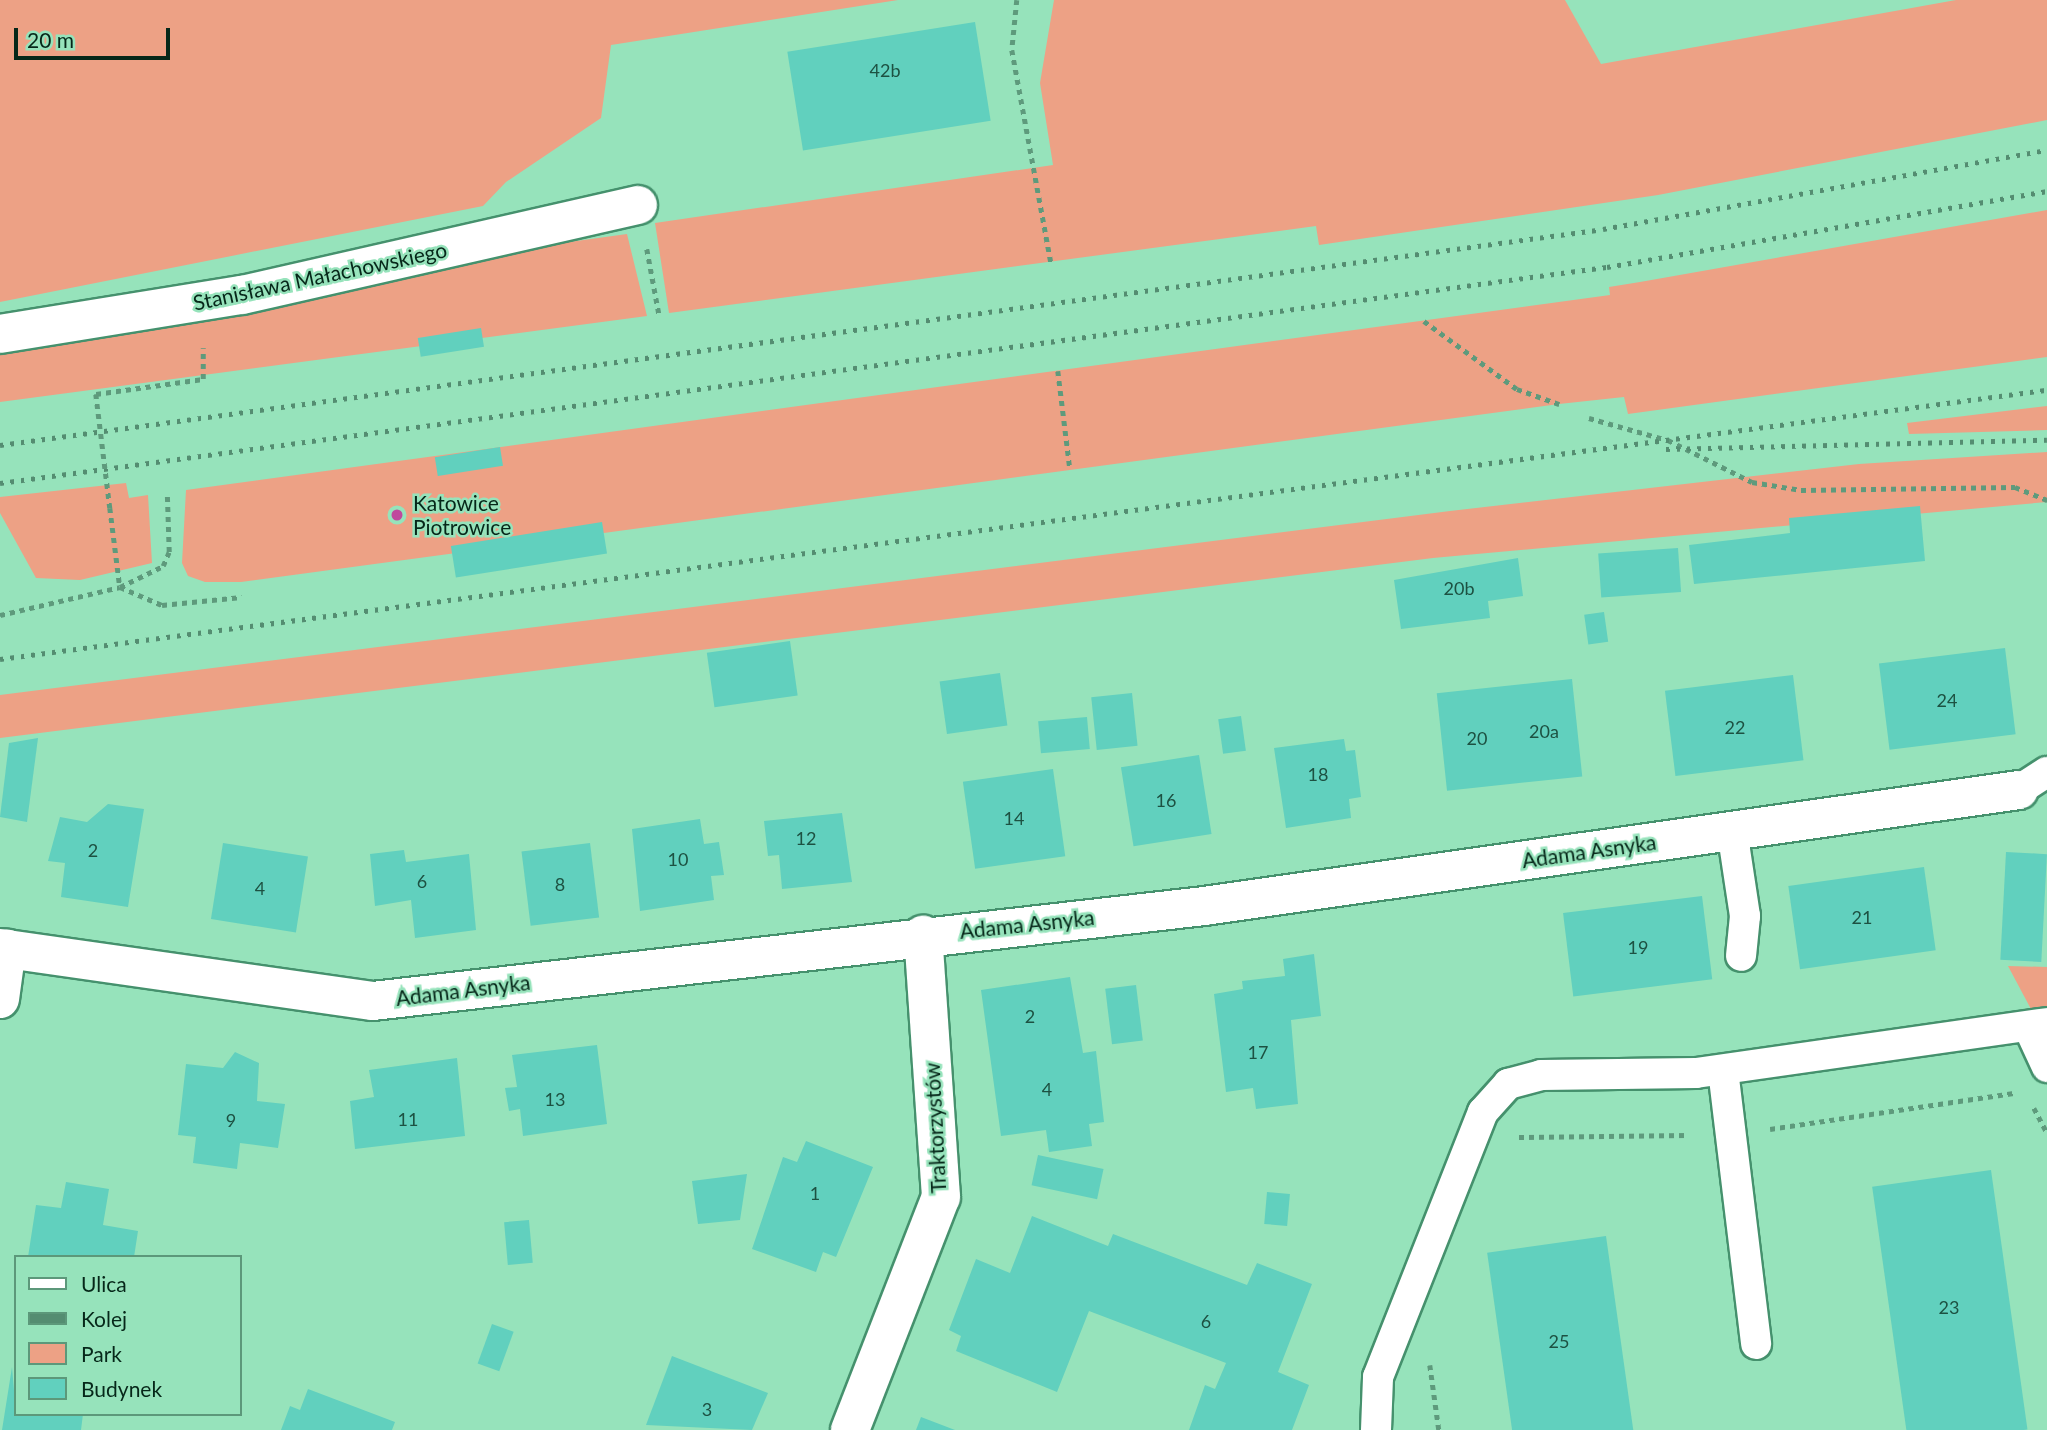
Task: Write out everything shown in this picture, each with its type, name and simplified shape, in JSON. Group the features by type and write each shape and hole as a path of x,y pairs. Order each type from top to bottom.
{"street":[{"name":"Stanisława Małachowskiego","path":"0,334 242,295 638,205"},
{"name":"Adama Asnyka","path":"4,948 373,1001 923,935 1204,906 2038,784"},
{"name":"Traktorzystów","path":"850,1430 941,1197 923,935"},
{"path":"0,999 4,948"}],"lane":[{"path":"1732,830 1745,916 1741,956"},
{"path":"1376,1430 1378,1377 1483,1112 1508,1084 1541,1075 1723,1070 2038,1025 2047,1067"},
{"path":"1723,1070 1756,1344"}],"path":[{"path":"1017,0 1012,50 1051,262"},
{"path":"638,205 659,314"},
{"path":"1424,321 1517,389 1559,404"},
{"path":"1058,371 1070,469"},
{"path":"120,587 96,394 203,379"},
{"path":"1589,418 1668,440 1752,482 1801,490 2015,487 2047,499"},
{"path":"0,615 120,587 163,566 169,552 167,492"},
{"path":"120,587 162,605 242,597"},
{"path":"1511,1137 1731,1134 2025,1092"},
{"path":"2031,1102 2047,1132"},
{"path":"1427,1350 1439,1430"}],"green space":[{"path":"0,0 898,0 611,45 601,118 506,182 483,206 0,302"},
{"path":"1054,0 1565,0 1601,64 1956,0 2047,0 2047,120 1658,195 1319,245 1316,226 669,313 655,223 1053,165 1040,83"},
{"path":"2047,210 2047,357 1628,414 1624,397 1559,404 241,582 205,582 188,576 182,563 186,490 1610,295 1609,287"},
{"path":"627,234 647,316 0,402 0,353 224,315 490,253"},
{"path":"2047,406 2047,430 1909,434 1907,423"},
{"path":"2047,452 2047,502 1433,558 0,738 0,695 1450,511 1859,464"},
{"path":"126,483 129,498 148,495 152,563 80,580 36,578 0,513 0,497"},
{"path":"2008,966 2047,967 2047,1039"}],"building":[{"path":"975,22 991,121 803,150 787,52"},
{"path":"481,328 484,347 421,357 418,338"},
{"path":"500,447 503,466 438,476 435,457"},
{"path":"1920,506 1925,561 1694,584 1689,545 1790,533 1789,518"},
{"path":"602,522 607,554 456,578 451,546"},
{"path":"1678,548 1681,592 1601,597 1598,554"},
{"path":"1518,558 1523,596 1488,601 1490,618 1401,629 1394,580"},
{"path":"1604,612 1608,642 1588,644 1584,615"},
{"path":"790,641 798,695 714,707 707,653"},
{"path":"2005,648 2016,734 1890,750 1879,663"},
{"path":"1000,673 1007,725 947,734 940,681"},
{"path":"1793,675 1803,760 1675,776 1665,691"},
{"path":"1572,679 1582,776 1447,791 1437,693"},
{"path":"1132,693 1138,746 1097,750 1091,697"},
{"path":"1241,716 1246,751 1223,754 1218,719"},
{"path":"1087,717 1090,749 1041,753 1038,721"},
{"path":"38,738 27,822 0,817 9,743"},
{"path":"1344,739 1346,751 1355,750 1361,797 1349,799 1351,818 1286,828 1274,748"},
{"path":"1199,755 1212,834 1133,846 1121,767"},
{"path":"1053,769 1065,856 975,869 963,782"},
{"path":"108,804 144,809 128,907 61,897 65,863 48,861 60,817 87,822"},
{"path":"842,813 852,882 782,889 779,855 768,856 764,821"},
{"path":"700,819 704,844 719,842 724,875 711,876 714,900 640,911 632,829"},
{"path":"223,843 308,856 296,933 211,919"},
{"path":"590,843 599,917 531,926 522,851"},
{"path":"404,850 406,862 469,854 476,930 415,938 411,900 375,906 370,854"},
{"path":"2006,852 2047,854 2041,962 2000,960"},
{"path":"1924,867 1936,950 1800,969 1788,886"},
{"path":"1702,896 1712,979 1573,996 1563,913"},
{"path":"1314,954 1321,1016 1291,1020 1298,1104 1256,1109 1253,1088 1226,1092 1214,994 1243,989 1242,981 1285,976 1283,959"},
{"path":"1070,977 1083,1053 1096,1051 1104,1122 1089,1124 1092,1146 1049,1152 1046,1130 1001,1136 981,990"},
{"path":"1136,985 1143,1041 1112,1044 1105,989"},
{"path":"597,1045 607,1124 523,1136 520,1109 509,1111 505,1088 517,1087 512,1055"},
{"path":"235,1052 259,1063 257,1101 285,1104 278,1148 240,1143 237,1169 193,1163 196,1137 178,1135 186,1064 223,1068"},
{"path":"457,1058 465,1136 355,1149 350,1101 374,1097 369,1070"},
{"path":"806,1141 873,1167 836,1257 823,1252 816,1272 752,1249 783,1157 797,1162"},
{"path":"1038,1155 1104,1169 1097,1199 1032,1185"},
{"path":"1991,1170 2027,1429 1906,1430 1872,1187"},
{"path":"747,1174 740,1220 698,1224 692,1181"},
{"path":"66,1182 109,1189 103,1225 138,1231 134,1255 28,1255 36,1205 61,1208"},
{"path":"1267,1192 1290,1194 1287,1226 1264,1224"},
{"path":"1032,1216 1108,1246 1113,1234 1247,1285 1257,1263 1312,1284 1278,1372 1309,1385 1292,1430 1189,1430 1205,1385 1215,1389 1226,1363 1089,1311 1057,1392 956,1351 961,1336 949,1330 976,1259 1010,1273"},
{"path":"529,1220 533,1263 508,1265 504,1222"},
{"path":"1606,1236 1633,1430 1512,1430 1487,1253"},
{"path":"492,1324 514,1332 499,1371 478,1363"},
{"path":"672,1356 768,1393 752,1430 646,1425"},
{"path":"12,1367 14,1416 83,1416 81,1430 2,1430"},
{"path":"308,1389 395,1422 392,1430 281,1430 290,1406 300,1410"},
{"path":"921,1417 955,1430 916,1430"}],"railway":[{"path":"0,445 1603,229 2047,150"},
{"path":"0,483 1607,267 2047,191"},
{"path":"0,659 2047,390"},
{"path":"1666,449 2047,440"}],"place":[{"name":"Katowice Piotrowice","path":"397,515"}]}
